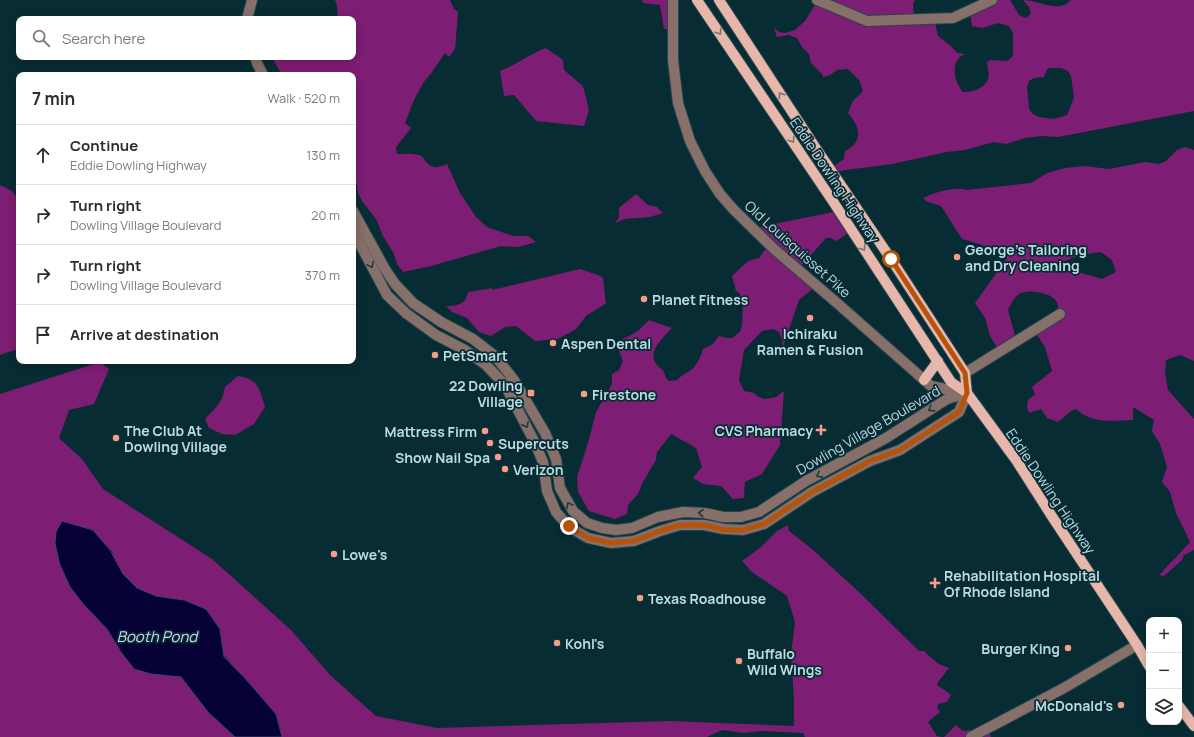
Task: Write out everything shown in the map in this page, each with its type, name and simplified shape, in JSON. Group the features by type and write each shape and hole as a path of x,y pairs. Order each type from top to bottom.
{"main road":[{"name":"Eddie Dowling Highway","path":"697,0 952,382 967,393 1016,460 1052,518 1146,661"},
{"name":"Eddie Dowling Highway","path":"719,0 965,373 967,393"},
{"path":"924,380 938,361"},
{"path":"1182,708 1194,714"},
{"path":"1182,710 1194,726"}],"street":[{"path":"248,16 252,0"},
{"path":"254,16 258,0"},
{"name":"Old Louisquisset Pike","path":"673,0 673,60 678,103 690,140 705,171 720,194 734,210 774,249 931,386 967,393"},
{"path":"817,0 867,21 953,18 992,0"},
{"path":"250,60 254,72"},
{"path":"256,60 256,63 261,72"},
{"name":"Dowling Village Boulevard","path":"356,216 385,269 395,284 413,303 441,322 472,339 495,356 524,396 546,433 556,459 560,488 573,511 587,523 602,528 616,530 632,528 658,517 683,512 705,513 723,517 741,517 759,512 806,482 886,438 947,399 967,393"},
{"name":"Dowling Village Boulevard","path":"356,237 387,295 407,314 436,335 465,350 486,365 505,385 534,440 543,462 547,491 556,512 569,526 588,538 611,543 634,541 680,525 704,525 724,530 743,530 764,524 812,492 870,461 900,450 959,412 967,393"},
{"path":"965,373 1060,314"},
{"path":"971,737 1064,688 1137,645"}],"shaded area":[{"path":"335,0 450,0 454,9 458,12 455,49 449,57 445,53 423,83 414,100 405,123 411,128 396,147 397,154 419,155 432,167 439,167 447,164 460,193 476,217 487,227 513,236 528,236 536,242 519,247 501,246 431,266 403,272 397,264 393,252 383,236 376,219 362,201 358,193 358,187 356,183 356,72 280,72 274,60 356,60 356,16 338,16"},
{"path":"642,0 674,0 672,29 664,29 660,5 643,3"},
{"path":"818,0 829,5 832,0 915,0 913,4 914,17 934,18 938,36 951,46 957,53 965,54 958,59 956,63 955,76 960,89 963,92 967,92 981,88 988,79 989,75 987,62 991,60 1007,61 1013,56 1013,33 1009,26 998,23 982,28 972,26 970,10 991,0 1010,0 1019,15 1026,18 1031,13 1029,7 1023,0 1060,6 1071,0 1194,0 1194,111 1058,137 1041,136 1025,138 1006,144 994,142 965,150 947,152 892,164 831,172 831,168 844,159 845,151 855,143 857,138 857,128 848,113 853,101 863,91 859,80 848,69 837,70 830,75 823,77 811,63 809,54 802,47 797,38 788,35 777,37 774,28 779,32 785,33 795,30 805,21","holes":["1049,68 1061,68 1068,71 1071,76 1074,98 1067,115 1054,119 1039,117 1033,114 1029,109 1027,87 1029,81 1034,78 1044,77"]},
{"path":"546,48 563,60 564,70 583,86 589,110 584,126 536,121 514,95 504,96 500,71"},
{"path":"1185,147 1194,150 1194,361 1180,355 1166,360 1165,373 1168,390 1194,419 1194,550 1184,555 1182,560 1164,576 1159,575 1190,542 1176,513 1170,492 1162,482 1167,467 1160,444 1152,431 1154,420 1133,407 1133,420 1110,421 1096,419 1082,414 1076,409 1071,411 1058,422 1047,418 1041,409 1029,413 1027,408 1028,400 1035,394 1032,387 1052,371 1045,347 1035,332 1056,313 1058,307 1057,302 1053,297 1040,292 1026,292 1016,296 1008,310 1015,336 1013,344 1000,352 990,336 985,318 975,303 1007,258 1006,254 962,239 941,206 926,201 923,198 951,189 966,190 1031,183 1047,173 1065,168 1084,166 1109,169 1145,162 1159,164 1166,161 1177,150","holes":["1101,252 1112,260 1116,272 1102,279 1075,271 1062,271 1060,268 1060,263 1079,255"]},
{"path":"0,185 12,191 16,197 16,350 0,355"},
{"path":"636,194 648,205 657,207 663,213 650,217 625,219 615,223 619,217 619,208"},
{"path":"838,211 851,231 836,241 831,238 826,238 800,266 816,286 799,300 783,347 779,332 773,329 762,331 744,350 739,380 744,391 754,393 765,399 776,397 784,391 780,445 762,474 745,482 744,498 733,499 721,486 703,484 693,478 702,467 696,448 671,434 657,452 656,460 638,494 628,505 627,514 615,519 589,511 578,492 577,477 596,412 612,384 612,374 619,370 623,361 619,351 621,340 636,332 649,320 672,328 658,343 653,354 657,365 663,370 666,378 669,381 677,380 693,368 703,349 713,344 719,336 732,338 740,332 742,325 743,300 736,291 732,276 748,261 759,258 770,243 755,228"},
{"path":"580,269 603,278 606,305 605,304 586,316 576,329 558,339 535,341 516,326 505,327 491,336 479,332 467,318 452,312 446,306 460,304 465,300 468,292 493,288 492,290"},
{"path":"94,364 103,364 109,369 94,404 69,410 59,438 82,459 103,489 212,559 291,630 330,675 376,716 437,728 670,721 794,726 791,655 795,622 787,596 752,572 742,561 761,547 777,531 788,525 789,531 812,549 861,594 919,651 924,651 938,663 949,668 937,685 951,695 947,702 938,704 937,708 940,712 928,722 937,736 942,737 805,737 803,733 761,731 744,733 722,730 707,737 282,737 280,726 259,696 246,684 221,651 213,635 208,618 202,612 196,611 194,606 188,602 172,601 126,587 119,580 112,551 101,540 92,540 83,557 84,563 94,575 97,584 91,602 94,610 108,625 125,654 131,658 145,661 172,675 179,675 183,677 186,675 207,690 228,721 235,737 0,737 0,394"},
{"path":"238,376 251,380 258,386 265,407 254,424 235,435 222,434 209,428 205,419 220,401 225,387"},
{"path":"956,725 963,731 987,728 991,737 944,737"}],"water":[{"name":"Booth Pond","path":"62,521 93,530 110,550 123,574 137,588 156,596 184,600 206,609 220,629 224,657 244,677 276,714 282,737 235,737 208,712 181,677 151,674 134,669 121,652 107,629 84,605 70,587 60,565 55,543 56,532"}],"place":[{"name":"George's Tailoring and Dry Cleaning","path":"957,257"},
{"name":"Planet Fitness","path":"644,299"},
{"name":"Ichiraku Ramen & Fusion","path":"810,318"},
{"name":"Aspen Dental","path":"553,343"},
{"name":"PetSmart","path":"435,355"},
{"name":"22 Dowling Village","path":"531,393"},
{"name":"Firestone","path":"584,394"},
{"name":"CVS Pharmacy","path":"821,430"},
{"name":"Mattress Firm","path":"485,431"},
{"name":"The Club At Dowling Village","path":"116,438"},
{"name":"Supercuts","path":"490,443"},
{"name":"Show Nail Spa","path":"498,457"},
{"name":"Verizon","path":"505,469"},
{"name":"Lowe's","path":"334,554"},
{"name":"Rehabilitation Hospital Of Rhode Island","path":"935,583"},
{"name":"Texas Roadhouse","path":"640,598"},
{"name":"Kohl's","path":"557,643"},
{"name":"Burger King","path":"1068,648"},
{"name":"Buffalo Wild Wings","path":"739,661"},
{"name":"McDonald's","path":"1121,705"}],"route":[{"path":"569,526 588,538 611,543 634,541 680,525 704,525 724,530 743,530 764,524 812,492 870,461 900,450 959,412 967,393 965,373 891,259"}]}
